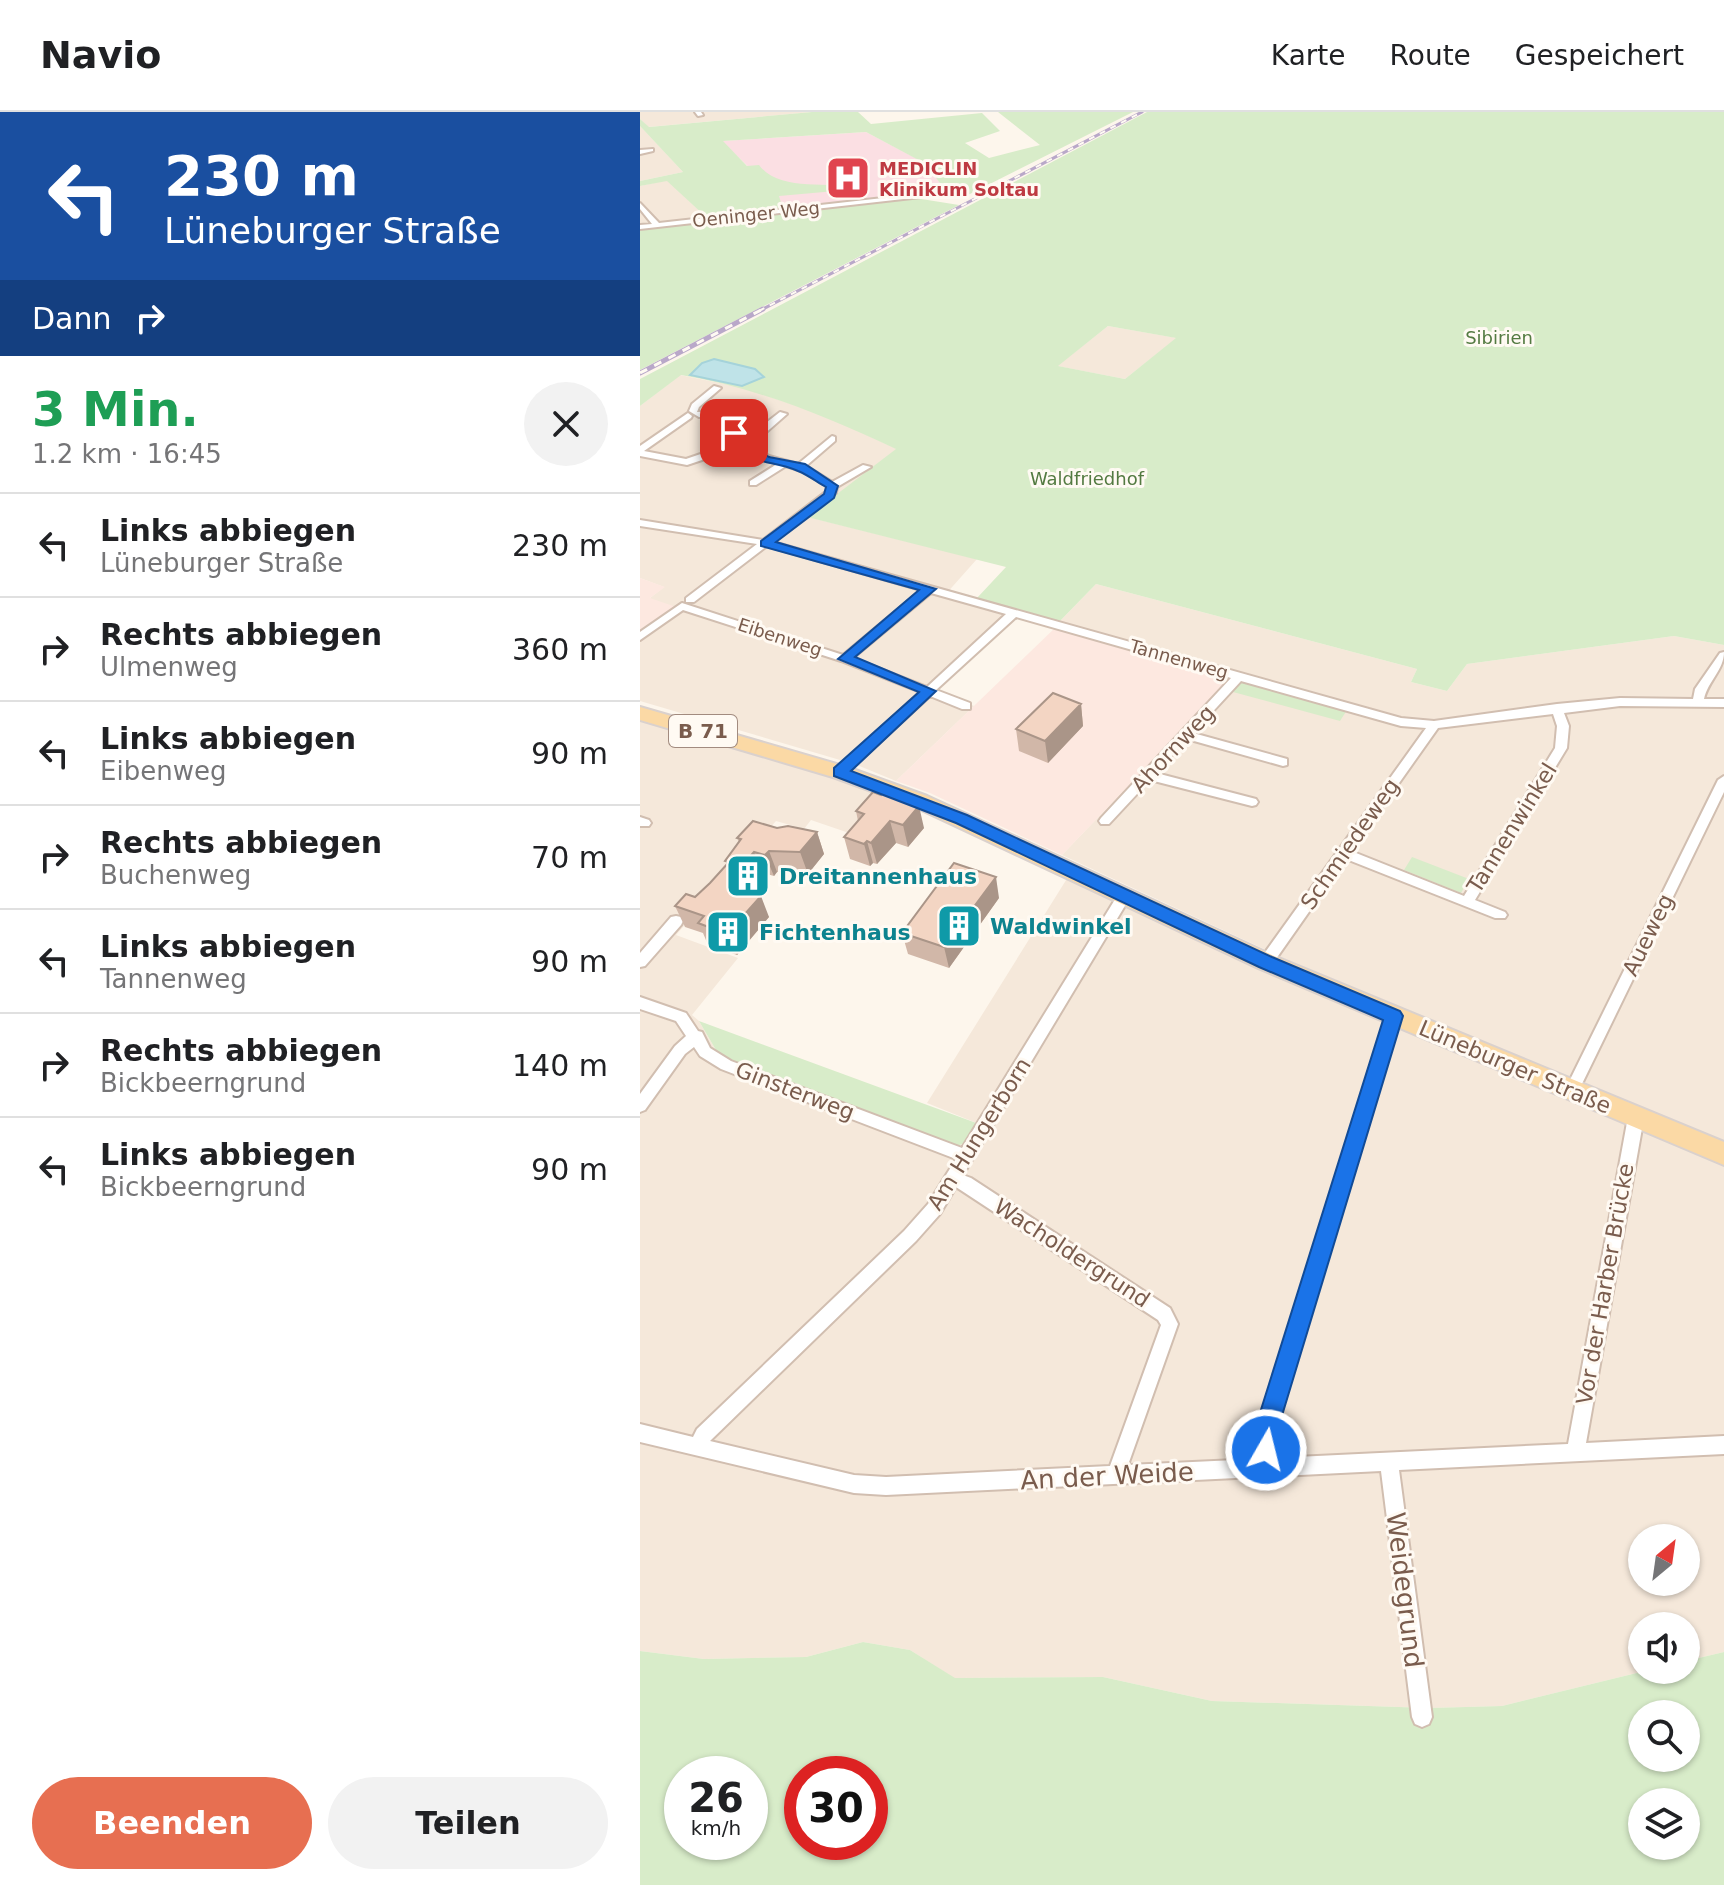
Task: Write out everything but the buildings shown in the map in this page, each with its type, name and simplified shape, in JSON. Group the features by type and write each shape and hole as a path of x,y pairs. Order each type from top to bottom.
{"main road":[{"name":"Lüneburger Straße","path":"640,713 840,772 973,824 1266,962 1724,1154"}],"street":[{"path":"640,152 651,150"},
{"name":"Oeninger Weg","path":"640,227 919,196"},
{"path":"640,205 657,221 657,225"},
{"path":"693,414 695,406 717,388"},
{"path":"640,451 693,414 717,414 732,419 734,433 741,444 766,460 800,467 832,486"},
{"path":"640,451 687,462 752,440 783,414"},
{"path":"800,467 832,439"},
{"path":"753,483 782,465"},
{"path":"640,637 830,495 832,486 866,467"},
{"name":"Tannenweg","path":"640,523 766,543 1401,722 1434,725 1620,702 1724,703"},
{"path":"845,659 929,589"},
{"name":"Eibenweg","path":"686,603 966,706"},
{"path":"840,772 1015,612"},
{"path":"1698,702 1701,689 1724,655"},
{"name":"Ahornweg","path":"1105,821 1239,676"},
{"name":"Tannenwinkel","path":"1467,902 1561,748 1563,726 1557,708"},
{"name":"Schmiedeweg","path":"1266,962 1434,725"},
{"path":"1185,735 1283,762"},
{"path":"1148,775 1252,802"},
{"name":"Aueweg","path":"1572,1090 1724,780"},
{"name":"Tannenwinkel","path":"1344,853 1500,915"},
{"name":"Am Hungerborn","path":"698,1447 703,1435 910,1236 934,1209 1124,896"},
{"path":"640,962 676,921"},
{"name":"Ginsterweg","path":"640,1003 681,1017 697,1036 705,1052 726,1065 967,1157"},
{"path":"1267,1468 1265,1432 1394,1016"},
{"path":"640,1106 680,1050 697,1036"},
{"name":"Vor der Harber Brücke","path":"1578,1452 1577,1438 1607,1261 1636,1117"},
{"name":"Wacholdergrund","path":"954,1179 965,1183 1164,1314 1170,1324 1120,1459 1118,1476"},
{"name":"An der Weide","path":"640,1433 854,1484 886,1486 1724,1445"},
{"name":"Weidegrund","path":"1389,1462 1422,1717"}],"shaded area":[{"path":"640,112 812,112 648,127 640,119"},
{"path":"640,126 658,145 683,172 640,181"},
{"name":"MEDICLIN Klinikum Soltau","path":"866,132 927,164 945,190 783,209 778,196 722,141"},
{"path":"667,180 706,217 640,224 640,186"},
{"path":"1108,326 1177,338 1125,379 1057,366"},
{"path":"680,375 745,388 826,416 897,449 808,517 977,559 945,595 1007,613 927,686 974,706 896,781 857,765 640,701 640,634 650,598 664,587 640,578 640,406"},
{"path":"640,578 665,587 650,598 676,607 640,634"},
{"path":"1096,584 1417,669 1411,682 1447,691 1467,664 1674,636 1724,645 1724,1141 1283,958 1062,855 1236,673 1060,621"},
{"path":"1057,626 1233,677 1062,855 930,793 896,781"},
{"path":"640,717 881,793 849,833 811,820 804,829 776,821 676,935 738,958 692,1015 699,1021 720,1057 957,1146 969,1141 979,1124 927,1103 1068,877 1307,987 1597,1113 1724,1163 1724,1652 1700,1658 1700,1612 1628,1612 1628,1675 1502,1706 1429,1708 1212,1701 1103,1677 954,1678 910,1650 863,1642 806,1657 704,1659 640,1651"}],"green space":[{"path":"812,112 858,112 871,124 982,113 1000,131 965,143 989,158 1040,145 998,112 1133,112 960,199 945,196 945,190 926,164 866,132 723,141 747,166 759,165 779,179 858,189 779,196 783,209 706,217 667,181 640,186 640,181 683,172 640,126 640,119 649,127"},
{"name":"Sibirien","path":"1147,112 1724,112 1724,645 1674,636 1467,664 1447,691 1411,682 1417,669 1096,584 1060,621 977,598 1006,567 807,517 896,449 791,404 737,387 681,375 640,406 640,379","holes":["1108,326 1176,338 1125,379 1058,366","714,359 755,369 764,377 742,386 723,380"]},
{"path":"915,198 959,205 640,370 640,230"},
{"path":"1243,681 1347,710 1340,721 1233,692"},
{"path":"1412,857 1469,879 1461,893 1404,870"},
{"path":"699,1021 979,1124 970,1141 957,1146 720,1057"},
{"path":"863,1642 910,1650 955,1678 1103,1677 1212,1701 1429,1708 1502,1706 1628,1675 1628,1684 1700,1684 1700,1658 1724,1652 1724,1885 640,1885 640,1651 704,1659 806,1657"}],"water":[{"path":"714,359 755,369 764,377 742,386 690,375 702,363"}],"railway":[{"path":"759,311 1142,112"},
{"path":"640,373 763,309"}],"place":[{"name":"MEDICLIN Klinikum Soltau","path":"848,178"},
{"name":"Dreitannenhaus","path":"748,876"},
{"name":"Waldwinkel","path":"959,926"},
{"name":"Fichtenhaus","path":"728,932"}],"route":[{"path":"734,433 751,452 782,465 800,467 832,486 830,495 766,543 929,589 845,659 929,691 840,772 961,819 1266,962 1394,1016 1265,1432 1266,1450"}],"park label":[{"name":"Waldfriedhof","path":"1087,478"}]}
